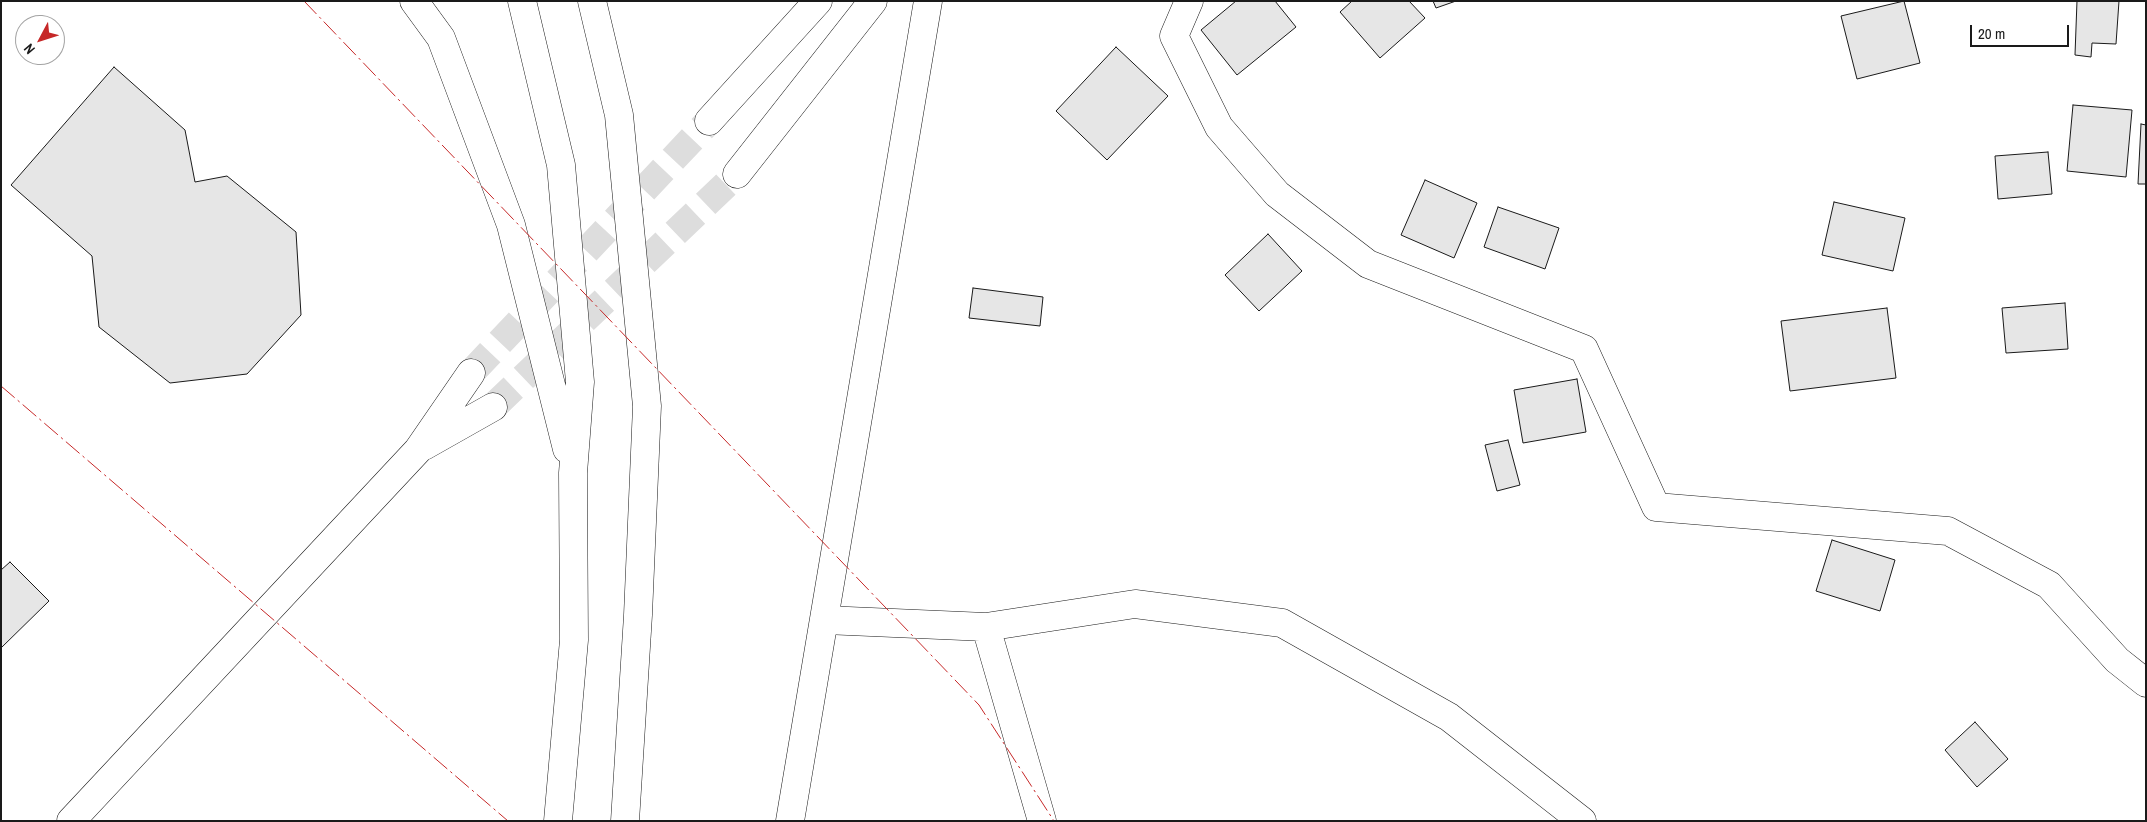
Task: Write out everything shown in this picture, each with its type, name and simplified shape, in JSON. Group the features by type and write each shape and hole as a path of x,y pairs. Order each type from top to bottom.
{"main road":[{"path":"414,1 440,38 511,224 573,473"},
{"path":"522,1 561,165 580,382 573,473 574,640 558,821"},
{"path":"592,1 619,115 648,406 638,615 625,821"},
{"path":"709,121 818,1"},
{"path":"737,174 873,1"},
{"path":"790,821 928,1"},
{"path":"1189,1 1174,36 1219,127 1277,194 1368,264 1584,349 1656,507 1948,532 2048,585 2117,660 2146,683"},
{"path":"71,821 418,450 471,373"},
{"path":"418,450 493,407"},
{"path":"825,620 986,627 1135,604 1282,623 1449,717 1582,821"},
{"path":"986,627 1042,821"}],"building":[{"path":"1236,1 1275,1 1296,27 1237,75 1201,30"},
{"path":"1352,1 1409,1 1425,18 1380,58 1340,12"},
{"path":"1433,1 1456,1 1436,8"},
{"path":"1904,1 1920,63 1857,79 1841,16"},
{"path":"2077,1 2119,1 2116,44 2092,43 2091,57 2075,55"},
{"path":"1116,47 1168,96 1107,160 1056,111"},
{"path":"114,67 185,130 195,182 227,176 296,232 301,315 247,374 170,383 99,327 92,256 11,185"},
{"path":"2073,105 2132,110 2126,177 2067,171"},
{"path":"2141,124 2146,125 2146,184 2138,184"},
{"path":"2048,152 2052,194 1998,199 1995,156"},
{"path":"1425,180 1477,203 1454,258 1401,235"},
{"path":"1834,202 1905,218 1893,271 1822,255"},
{"path":"1498,207 1559,228 1545,269 1484,247"},
{"path":"1268,234 1302,271 1259,311 1225,275"},
{"path":"973,288 1043,297 1040,326 969,318"},
{"path":"2065,303 2068,349 2006,353 2002,308"},
{"path":"1887,308 1896,378 1790,391 1781,321"},
{"path":"1577,379 1586,432 1523,443 1514,390"},
{"path":"1508,440 1520,485 1497,491 1485,445"},
{"path":"1832,540 1895,560 1880,611 1816,591"},
{"path":"10,562 49,601 1,648 1,570"},
{"path":"1975,722 2008,759 1977,787 1945,750"}],"tunnel":[{"path":"471,373 709,121"},
{"path":"493,407 737,174"}],"power":[{"path":"304,1 979,705 1054,821"},
{"path":"1,386 508,821"}]}
